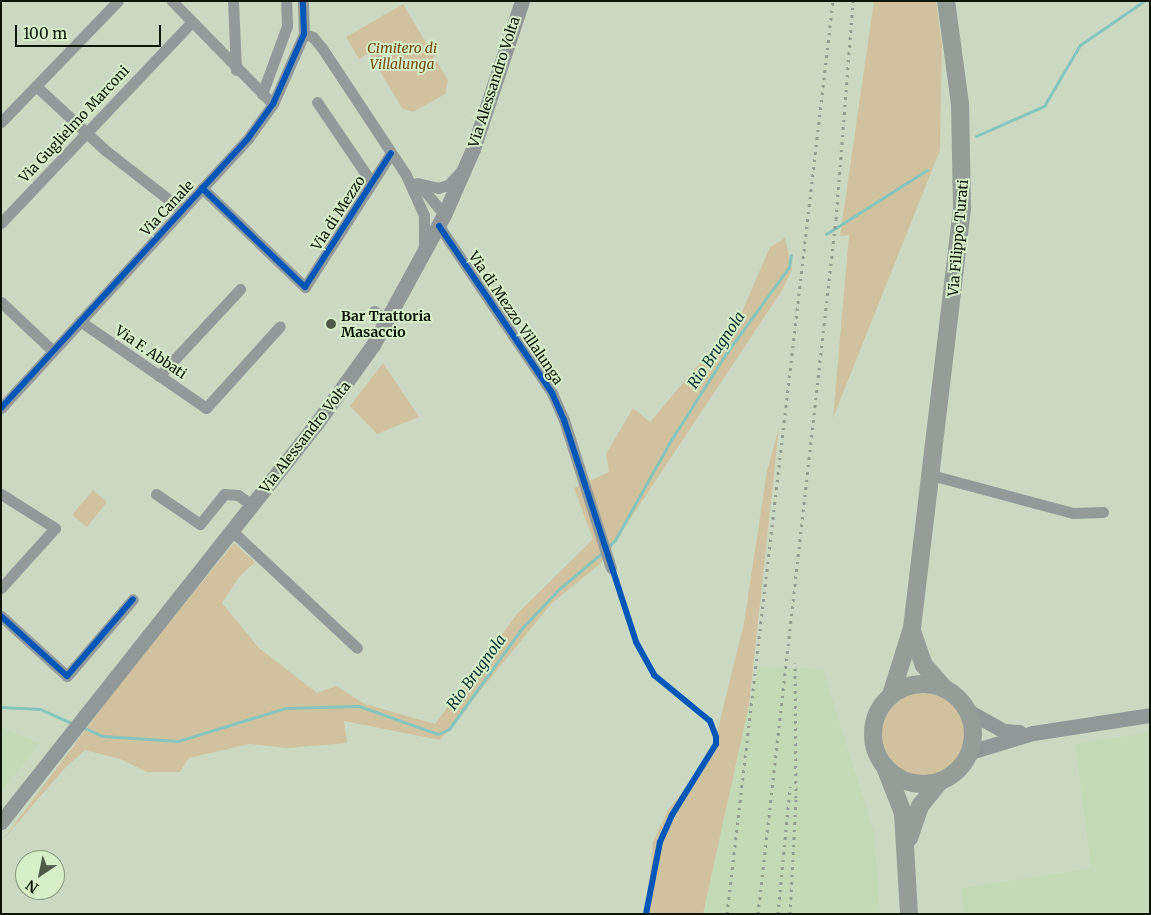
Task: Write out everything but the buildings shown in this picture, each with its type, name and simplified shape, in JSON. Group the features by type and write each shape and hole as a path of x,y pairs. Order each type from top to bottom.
{"main road":[{"name":"Via Alessandro Volta","path":"1,822 351,378 387,322 442,221 473,148 522,1"},
{"name":"Via Filippo Turati","path":"891,695 912,628 963,190 960,104 946,1"},
{"name":"Via Filippo Turati","path":"912,628 924,665 945,689"},
{"path":"909,914 907,848 899,798 876,751 874,727 880,710 891,695 917,684 945,689 958,698 968,711 1004,731 1033,733"},
{"path":"907,848 920,806 940,781 958,770 970,752 973,738 968,711"},
{"path":"970,752 1033,733 1150,715"},
{"path":"882,762 893,774 908,781 940,781"}],"street":[{"path":"1,122 118,1"},
{"path":"172,1 190,24 273,104"},
{"path":"233,1 236,70"},
{"path":"262,94 287,26 286,1"},
{"name":"Via Canale","path":"1,408 5,394 53,351 249,137 273,104 304,34 303,1"},
{"name":"Via Guglielmo Marconi","path":"1,223 190,24"},
{"path":"304,34 313,37 322,48 406,175 418,197 424,215 424,257"},
{"path":"36,86 86,133 182,210"},
{"name":"Via di Mezzo","path":"317,102 372,183"},
{"path":"406,175 418,183 438,188 448,185 473,148"},
{"name":"Via di Mezzo","path":"202,188 306,287 391,153"},
{"name":"Via di Mezzo Villalunga","path":"418,183 552,393 564,420 611,568"},
{"path":"418,197 442,221"},
{"path":"159,376 240,289"},
{"path":"1,302 53,351"},
{"path":"374,311 387,322"},
{"name":"Via F. Abbati","path":"80,321 206,408 280,326"},
{"path":"931,475 1073,513 1103,512"},
{"path":"1,494 54,528 1,588"},
{"path":"156,494 200,524 224,494 238,495 252,505"},
{"path":"232,531 358,648"},
{"path":"1,616 67,676 133,599"}],"shaded area":[{"path":"758,667 823,669 874,832 880,914 703,914"},
{"path":"1,727 40,743 1,793"},
{"path":"1150,732 1150,914 964,914 962,888 1091,868 1075,744"}],"green space":[{"path":"874,1 936,1 942,44 940,150 833,418 849,235 840,236"},
{"name":"Cimitero di Villalunga","path":"403,4 448,80 445,94 413,112 402,108 369,53 359,59 346,37"},
{"path":"785,238 792,270 781,292 601,563 551,604 440,740 344,721 347,743 287,748 249,744 189,758 180,772 147,772 120,759 85,750 65,768 1,842 132,668 234,543 255,562 239,577 222,603 259,648 317,693 336,686 365,704 435,724 517,614 593,539 574,488 609,472 606,454 633,408 650,422 741,314 770,247"},
{"path":"383,363 419,417 377,434 350,406"},
{"path":"779,428 749,705 703,914 646,914 653,842 668,810 706,762 716,737 744,623 767,471"},
{"path":"93,490 107,502 87,527 72,515"},
{"path":"924,692 947,699 959,711 966,734 959,757 947,769 924,776 901,769 889,757 882,734 889,711 901,699"}],"waterway":[{"name":"Rio Brugnola","path":"976,136 1044,106 1080,45 1144,1"},
{"name":"Rio Brugnola","path":"826,234 927,170"},
{"name":"Rio Brugnola","path":"608,547 615,540 671,440 727,352 789,267 791,255"},
{"name":"Rio Brugnola","path":"82,727 102,736 178,741 285,708 359,706 438,734 449,729 522,628 559,589 603,552"},
{"name":"Rio Brugnola","path":"1,707 40,709 74,724"}],"railway":[{"path":"727,914 833,1"},
{"path":"758,914 836,219 853,1"},
{"path":"790,914 796,798 795,663"},
{"path":"778,914 790,787"}],"cycle path":[{"path":"1,408 249,137 273,104 304,34 303,1"},
{"path":"202,188 305,287 391,153"},
{"path":"439,226 552,393 564,420 636,642 654,675 710,721 716,737 716,744 672,815 660,842 646,914"},
{"path":"1,616 67,676 133,599"}],"place":[{"name":"Bar Trattoria Masaccio","path":"331,324"}]}
